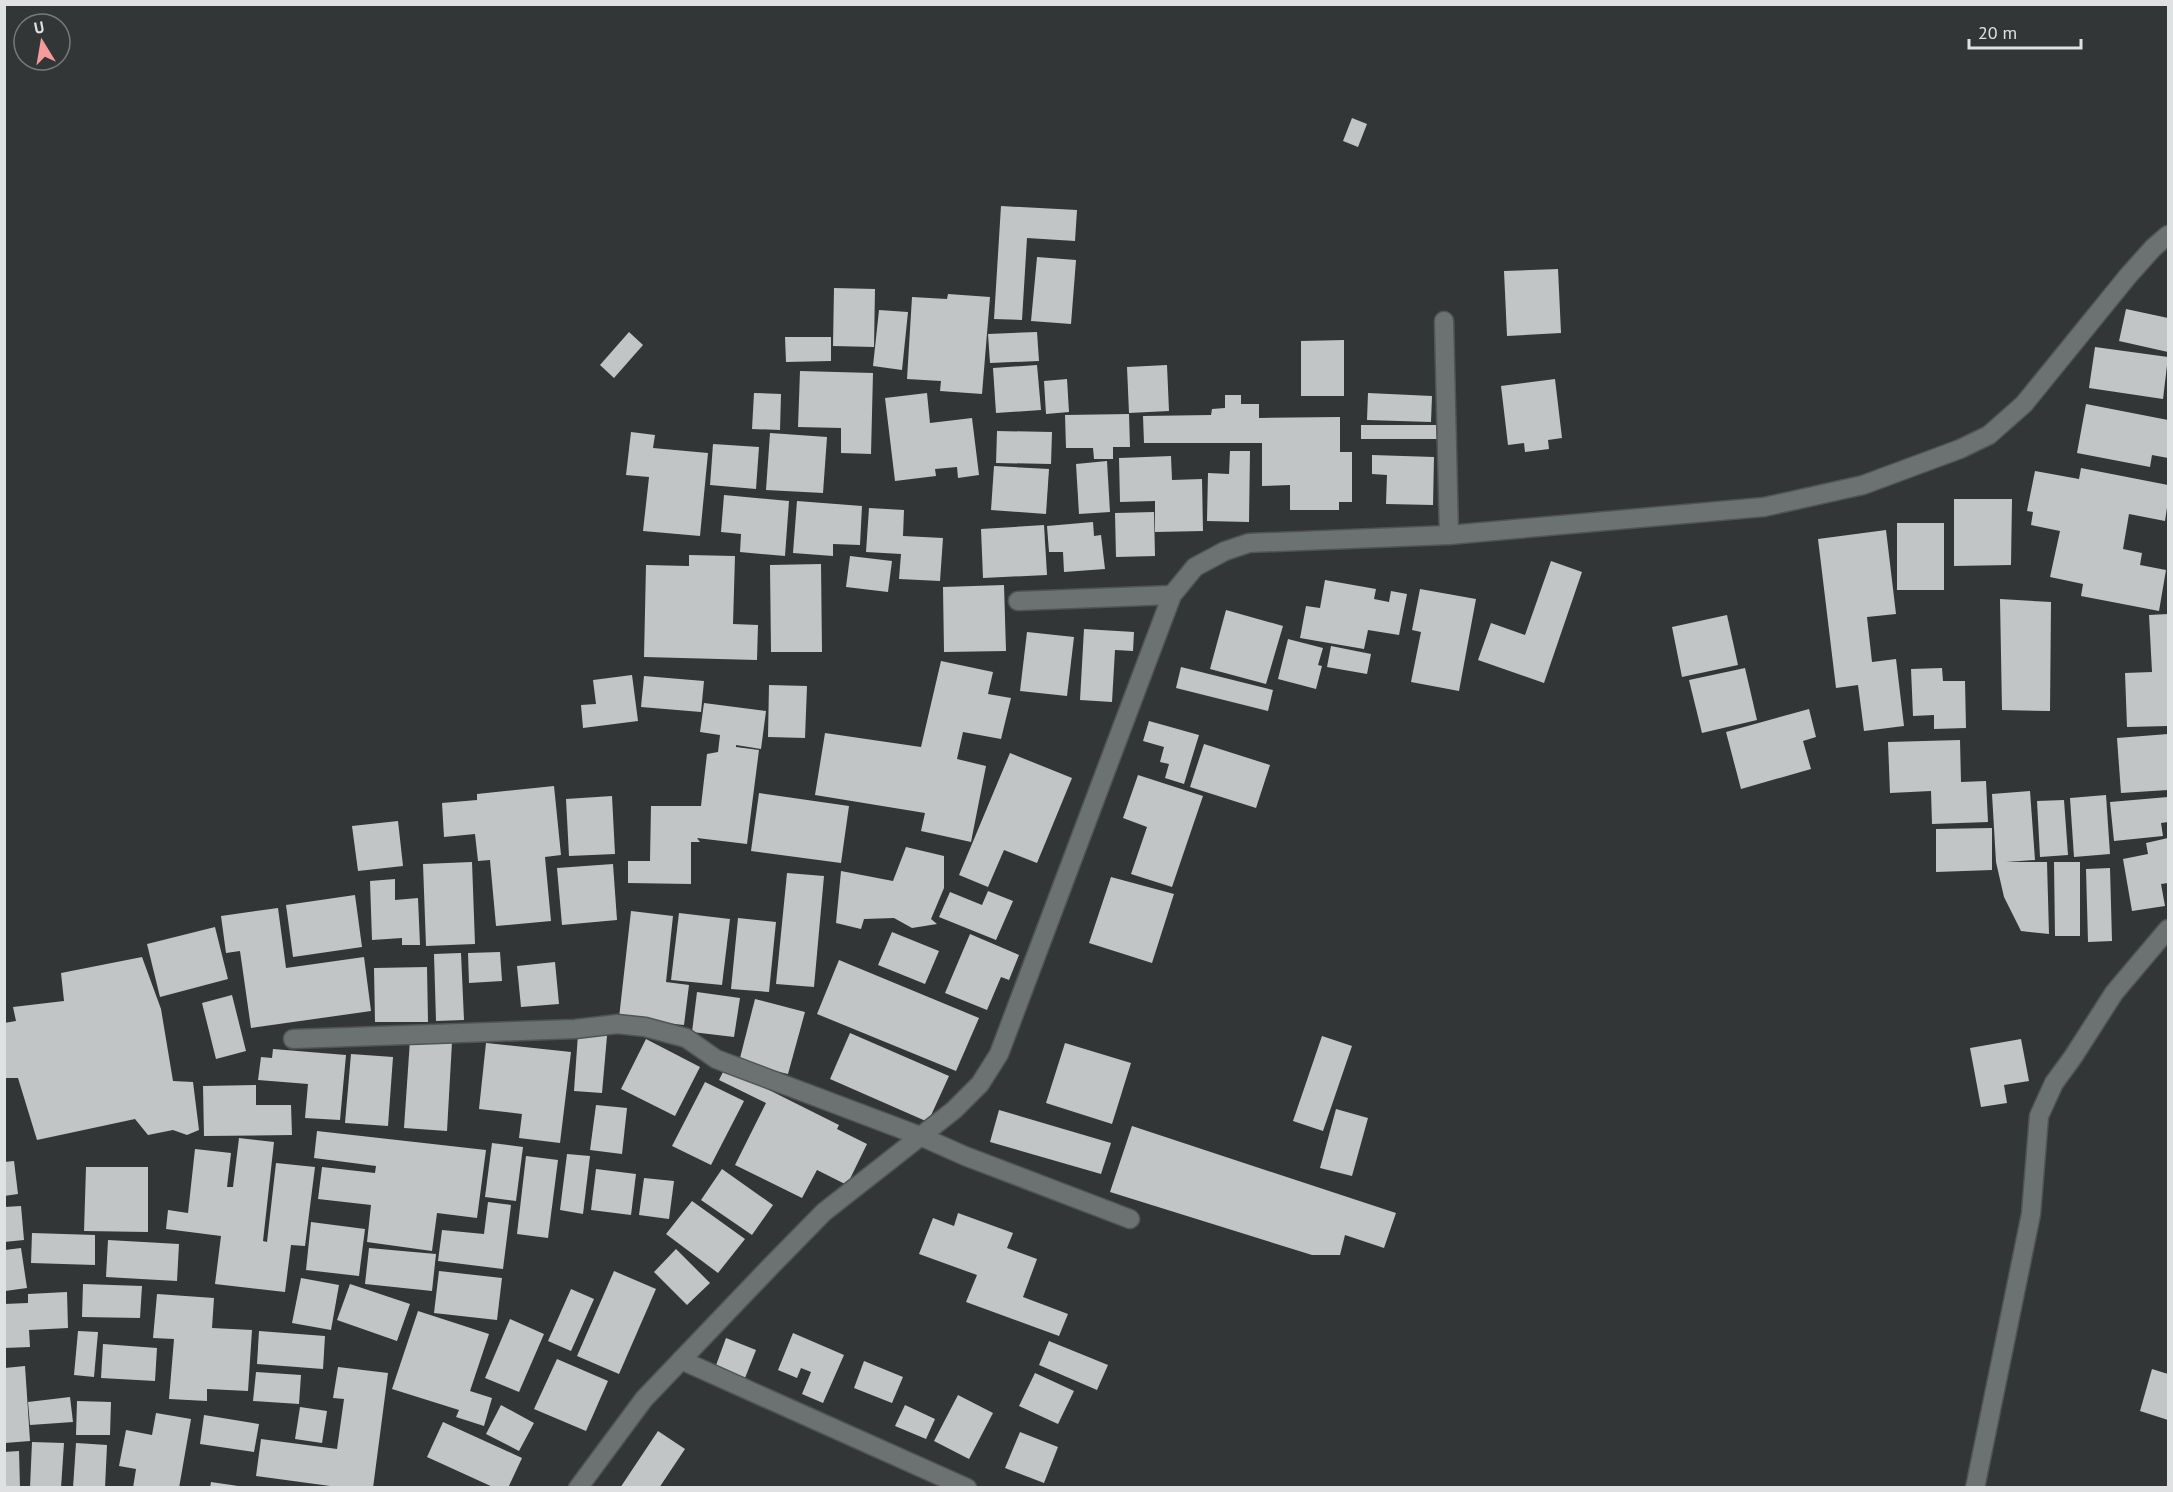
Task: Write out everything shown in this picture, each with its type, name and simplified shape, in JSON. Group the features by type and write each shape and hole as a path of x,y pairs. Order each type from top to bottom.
{"street":[{"path":"578,1488 644,1399 824,1212 954,1110 974,1091 999,1054 1172,595 1196,567 1225,551 1249,543 1449,535 1764,507 1863,485 1960,449 1989,435 2024,404 2152,248 2169,235"},
{"path":"1444,321 1449,535"},
{"path":"1018,601 1172,595"},
{"path":"1975,1488 2031,1214 2039,1116 2054,1083 2114,993 2169,929"},
{"path":"293,1039 575,1029 617,1024 645,1027 687,1038 716,1059 921,1136 965,1156 1130,1219"},
{"path":"681,1360 967,1488"}],"building":[{"path":"1352,118 1367,124 1358,147 1343,141"},
{"path":"1001,206 1077,210 1075,241 1027,238 1022,320 994,319"},
{"path":"1037,257 1076,260 1071,324 1031,321"},
{"path":"1558,269 1561,333 1507,336 1504,271"},
{"path":"834,288 875,289 874,347 833,346"},
{"path":"948,294 990,297 982,394 940,391 941,381 907,379 912,297 947,299"},
{"path":"2126,309 2168,318 2168,352 2119,341"},
{"path":"879,310 908,312 902,370 873,366"},
{"path":"629,332 643,345 614,378 600,365"},
{"path":"1037,332 1039,361 990,363 988,334"},
{"path":"785,337 831,337 831,361 786,362"},
{"path":"1344,340 1344,396 1301,396 1301,341"},
{"path":"2095,347 2168,357 2163,399 2089,388"},
{"path":"1037,365 1041,410 996,413 993,368"},
{"path":"1167,365 1169,411 1129,413 1127,367"},
{"path":"800,371 873,373 871,454 841,453 841,428 798,427"},
{"path":"1067,379 1069,412 1046,414 1044,381"},
{"path":"1555,379 1562,438 1548,440 1549,449 1525,452 1524,443 1508,445 1501,386"},
{"path":"754,393 781,394 780,430 752,429"},
{"path":"927,393 930,423 972,418 979,475 958,478 957,467 935,469 936,476 895,481 885,398"},
{"path":"1368,393 1432,396 1431,422 1367,420"},
{"path":"1225,395 1241,395 1241,404 1259,404 1259,418 1340,417 1340,452 1352,452 1352,502 1339,502 1339,510 1290,510 1290,485 1262,486 1262,443 1144,443 1143,416 1211,415 1212,409 1225,408"},
{"path":"2086,404 2168,420 2168,458 2152,455 2150,467 2077,453"},
{"path":"1129,414 1130,447 1113,447 1113,459 1094,459 1093,448 1066,448 1065,415"},
{"path":"1361,425 1440,425 1440,439 1361,439"},
{"path":"997,431 1052,432 1051,464 996,463"},
{"path":"631,432 655,435 653,448 708,453 700,536 643,531 649,477 626,475"},
{"path":"770,433 827,437 823,493 766,490"},
{"path":"713,444 759,447 756,489 710,485"},
{"path":"1230,451 1250,451 1249,522 1207,521 1208,473 1229,474"},
{"path":"1372,455 1434,457 1433,505 1386,504 1387,475 1372,474"},
{"path":"1171,456 1172,480 1202,479 1203,531 1155,532 1155,501 1120,502 1119,458"},
{"path":"1107,461 1110,512 1079,514 1076,464"},
{"path":"994,466 1049,469 1046,514 991,510"},
{"path":"2081,468 2168,485 2165,521 2129,514 2123,549 2142,553 2140,565 2166,570 2159,611 2081,596 2083,584 2050,577 2060,531 2031,525 2033,512 2027,511 2035,471 2079,479"},
{"path":"724,495 789,501 785,556 740,552 741,534 721,532"},
{"path":"1954,499 2012,499 2011,565 1954,566"},
{"path":"797,501 862,506 860,545 833,544 833,556 793,553"},
{"path":"869,508 904,510 903,536 943,538 940,581 899,579 901,554 866,552"},
{"path":"1154,512 1155,556 1116,557 1115,513"},
{"path":"1093,522 1094,536 1101,535 1105,569 1064,572 1063,552 1049,552 1047,526"},
{"path":"1897,523 1944,523 1944,590 1897,590"},
{"path":"1044,525 1047,575 983,578 981,529"},
{"path":"1886,530 1896,614 1867,617 1872,662 1896,659 1904,726 1864,731 1858,685 1836,688 1818,539"},
{"path":"689,555 735,556 733,624 758,625 757,660 644,657 646,565 689,566"},
{"path":"850,556 892,561 888,592 846,587"},
{"path":"1551,561 1582,572 1544,683 1478,660 1491,623 1525,635"},
{"path":"821,564 822,652 771,652 770,565"},
{"path":"1325,580 1376,589 1374,599 1389,602 1391,591 1407,594 1399,635 1368,630 1364,649 1300,638 1306,606 1320,608"},
{"path":"1004,585 1006,651 944,652 943,587"},
{"path":"1420,589 1476,599 1459,691 1411,682 1421,632 1412,630"},
{"path":"2000,599 2051,602 2050,711 2002,710"},
{"path":"1226,610 1283,626 1266,684 1210,669"},
{"path":"2168,614 2168,726 2127,727 2125,673 2152,672 2149,615"},
{"path":"1727,615 1738,665 1682,677 1672,627"},
{"path":"1084,629 1134,632 1133,651 1115,650 1112,702 1080,700"},
{"path":"1027,632 1074,637 1067,696 1020,691"},
{"path":"1288,639 1323,648 1318,665 1322,666 1316,689 1278,679"},
{"path":"1331,646 1371,654 1367,674 1327,667"},
{"path":"941,661 993,672 988,694 1011,698 1001,739 963,732 957,759 986,766 971,842 921,831 925,813 815,795 825,733 921,747"},
{"path":"1181,667 1273,690 1268,711 1176,688"},
{"path":"1745,668 1757,720 1702,733 1689,680"},
{"path":"1942,668 1943,681 1965,681 1966,728 1934,729 1934,715 1913,716 1911,669"},
{"path":"632,675 638,721 583,728 581,705 596,704 593,680"},
{"path":"644,676 704,681 701,712 641,707"},
{"path":"769,685 807,686 805,738 768,737"},
{"path":"704,703 766,711 761,749 736,745 736,747 759,750 747,844 697,838 700,842 691,842 691,884 628,883 628,861 650,861 651,806 701,806 707,754 718,752 720,735 700,732"},
{"path":"1809,709 1816,737 1803,741 1811,769 1741,789 1726,732"},
{"path":"1149,721 1199,735 1184,784 1165,778 1169,764 1160,762 1164,747 1143,741"},
{"path":"2168,734 2168,790 2121,793 2117,738"},
{"path":"1960,740 1961,782 1986,781 1988,822 1932,824 1931,791 1890,793 1888,742"},
{"path":"1204,744 1270,765 1256,808 1190,787"},
{"path":"1010,753 1072,778 1037,863 1004,850 988,887 959,875"},
{"path":"1138,775 1203,796 1172,887 1131,874 1147,827 1123,818"},
{"path":"554,786 561,855 545,857 551,921 496,926 490,860 478,861 475,834 444,837 442,803 477,800 477,794"},
{"path":"2030,791 2035,860 2006,862 2047,862 2049,934 2021,931 2004,897 1996,862 1992,794"},
{"path":"759,793 849,806 841,863 751,851"},
{"path":"2106,795 2110,854 2074,857 2070,798"},
{"path":"612,796 615,854 569,856 566,799"},
{"path":"2168,797 2168,822 2161,823 2163,836 2114,841 2110,802"},
{"path":"2064,800 2068,855 2040,857 2037,801"},
{"path":"398,821 403,866 358,871 352,826"},
{"path":"1992,828 1992,870 1936,872 1936,829"},
{"path":"2168,838 2168,883 2161,884 2165,906 2132,911 2123,859 2148,854 2146,843"},
{"path":"906,847 944,856 944,888 931,919 937,924 912,928 894,918 864,919 861,929 836,923 841,871 893,881"},
{"path":"472,862 475,944 426,946 423,864"},
{"path":"2054,862 2080,862 2080,936 2055,936"},
{"path":"613,864 617,920 562,925 557,868"},
{"path":"2110,868 2112,941 2088,942 2086,869"},
{"path":"787,873 824,876 814,987 776,984"},
{"path":"1111,877 1174,894 1152,963 1089,943"},
{"path":"395,879 395,900 418,898 420,945 402,945 402,938 372,940 370,881"},
{"path":"988,891 1013,901 996,940 939,917 950,892 982,905"},
{"path":"355,895 362,947 293,957 286,905"},
{"path":"278,908 286,968 364,957 371,1011 251,1028 240,951 226,953 221,916"},
{"path":"631,911 673,916 666,982 689,985 684,1025 619,1018"},
{"path":"679,913 730,919 722,985 671,980"},
{"path":"738,918 776,922 769,992 731,989"},
{"path":"215,927 228,979 160,997 147,944"},
{"path":"892,932 939,951 925,984 878,965"},
{"path":"970,934 1019,955 1009,980 1001,977 987,1010 945,993"},
{"path":"500,952 502,981 469,983 468,953"},
{"path":"461,953 464,1020 436,1021 434,954"},
{"path":"142,957 161,1009 173,1081 193,1082 199,1130 187,1135 173,1130 148,1135 135,1119 37,1140 18,1078 4,1078 4,1023 16,1021 13,1007 64,1001 61,973"},
{"path":"839,960 979,1018 956,1071 817,1014"},
{"path":"555,962 559,1004 521,1007 517,966"},
{"path":"427,967 428,1022 375,1022 374,968"},
{"path":"697,992 740,998 734,1037 692,1032"},
{"path":"232,995 246,1051 216,1059 202,1003"},
{"path":"755,999 805,1012 788,1074 739,1062"},
{"path":"850,1033 949,1076 928,1122 830,1079"},
{"path":"578,1034 607,1036 602,1093 574,1091"},
{"path":"1322,1036 1352,1046 1323,1131 1293,1121"},
{"path":"646,1039 700,1067 675,1116 621,1089"},
{"path":"2021,1039 2029,1081 2004,1085 2007,1103 1981,1107 1970,1048"},
{"path":"410,1040 452,1042 447,1131 404,1128"},
{"path":"486,1043 571,1052 560,1143 519,1138 522,1114 479,1109"},
{"path":"1065,1043 1131,1063 1112,1124 1046,1103"},
{"path":"273,1049 346,1055 340,1120 305,1118 308,1084 258,1080 261,1057 272,1058"},
{"path":"351,1054 393,1057 388,1126 345,1123"},
{"path":"725,1068 839,1125 837,1129 867,1144 847,1185 817,1170 802,1198 735,1165 766,1103 719,1080"},
{"path":"705,1082 744,1101 711,1165 672,1146"},
{"path":"256,1085 256,1105 291,1105 292,1135 204,1136 203,1086"},
{"path":"596,1105 627,1108 622,1154 590,1150"},
{"path":"1336,1109 1368,1118 1352,1176 1320,1168"},
{"path":"999,1110 1111,1143 1101,1174 990,1142"},
{"path":"1132,1126 1396,1213 1384,1248 1345,1235 1340,1255 1312,1255 1110,1192"},
{"path":"317,1131 486,1150 477,1218 437,1213 432,1251 367,1242 371,1205 318,1199 322,1167 375,1173 376,1166 314,1158"},
{"path":"239,1138 274,1142 263,1241 267,1242 276,1163 315,1167 305,1246 291,1245 285,1292 215,1284 221,1236 166,1229 168,1210 188,1213 195,1149 231,1153 227,1187 233,1187"},
{"path":"492,1143 523,1147 516,1201 485,1197"},
{"path":"567,1154 590,1156 583,1214 560,1210"},
{"path":"526,1156 558,1160 548,1238 517,1234"},
{"path":"14,1161 18,1194 4,1196 4,1162"},
{"path":"86,1167 148,1167 148,1232 84,1231"},
{"path":"596,1169 636,1174 631,1215 591,1210"},
{"path":"722,1169 773,1205 752,1235 701,1200"},
{"path":"644,1178 674,1181 669,1219 639,1215"},
{"path":"692,1201 745,1239 718,1273 666,1234"},
{"path":"488,1202 511,1205 503,1269 438,1261 442,1230 484,1234"},
{"path":"21,1206 24,1240 4,1242 4,1207"},
{"path":"958,1213 1013,1233 1007,1248 1037,1259 1023,1297 1068,1314 1059,1336 966,1302 977,1275 919,1254 933,1218 954,1226"},
{"path":"311,1222 365,1229 359,1276 306,1270"},
{"path":"32,1233 95,1235 95,1265 31,1263"},
{"path":"108,1240 179,1244 177,1281 106,1277"},
{"path":"21,1248 27,1288 5,1291 5,1250"},
{"path":"369,1248 436,1254 432,1291 365,1284"},
{"path":"676,1249 710,1283 687,1305 654,1272"},
{"path":"439,1271 502,1278 497,1320 434,1313"},
{"path":"614,1271 656,1289 619,1374 577,1356"},
{"path":"301,1278 339,1285 331,1330 292,1323"},
{"path":"83,1284 142,1286 140,1318 82,1317"},
{"path":"350,1284 410,1304 397,1341 337,1320"},
{"path":"571,1289 594,1299 571,1351 548,1341"},
{"path":"67,1292 68,1328 29,1330 30,1347 4,1348 4,1304 28,1303 28,1294"},
{"path":"157,1294 214,1298 212,1328 252,1330 248,1391 207,1389 207,1401 169,1399 174,1339 153,1338"},
{"path":"418,1311 489,1334 470,1391 492,1398 484,1426 456,1417 459,1410 392,1389"},
{"path":"510,1319 544,1334 519,1392 485,1378"},
{"path":"78,1331 98,1332 94,1377 74,1375"},
{"path":"259,1331 325,1336 323,1369 257,1364"},
{"path":"793,1333 844,1355 823,1403 802,1394 811,1372 801,1368 797,1378 778,1370"},
{"path":"726,1338 756,1350 745,1378 715,1368"},
{"path":"1049,1341 1108,1365 1097,1390 1039,1365"},
{"path":"103,1344 157,1348 155,1381 101,1378"},
{"path":"557,1359 608,1381 586,1431 534,1409"},
{"path":"864,1361 903,1377 892,1403 854,1388"},
{"path":"25,1366 30,1441 5,1443 5,1368"},
{"path":"338,1367 388,1373 373,1488 345,1488 256,1476 261,1439 337,1449 344,1399 333,1398"},
{"path":"2152,1369 2168,1374 2168,1420 2140,1411"},
{"path":"256,1372 301,1375 299,1404 253,1401"},
{"path":"1035,1373 1074,1391 1058,1424 1019,1406"},
{"path":"958,1395 993,1413 969,1459 934,1441"},
{"path":"70,1397 73,1422 30,1425 28,1402"},
{"path":"77,1401 111,1402 110,1435 76,1435"},
{"path":"501,1405 534,1423 519,1451 486,1434"},
{"path":"905,1405 935,1419 926,1439 895,1426"},
{"path":"300,1407 327,1411 322,1443 295,1439"},
{"path":"156,1413 191,1419 179,1488 133,1488 136,1469 119,1466 126,1430 152,1435"},
{"path":"204,1415 259,1424 254,1452 200,1444"},
{"path":"443,1422 522,1458 508,1488 495,1488 427,1457"},
{"path":"658,1431 685,1449 659,1488 620,1488"},
{"path":"1020,1432 1058,1447 1044,1483 1005,1468"},
{"path":"32,1442 64,1443 61,1488 30,1488"},
{"path":"76,1443 107,1445 105,1488 73,1488"},
{"path":"19,1451 20,1488 4,1488 4,1452"},
{"path":"211,1482 238,1486 237,1488 210,1488"}]}
